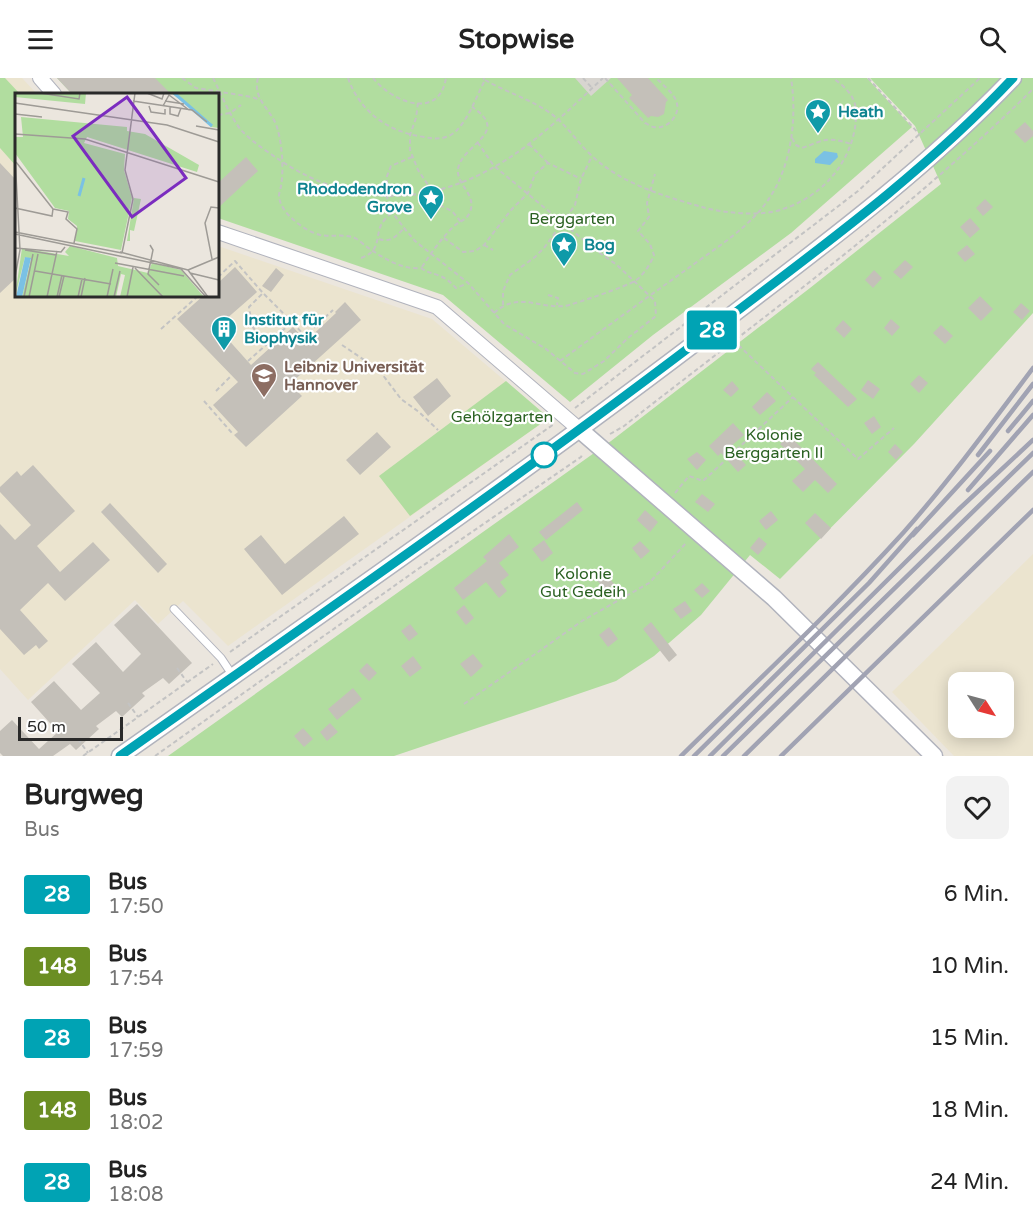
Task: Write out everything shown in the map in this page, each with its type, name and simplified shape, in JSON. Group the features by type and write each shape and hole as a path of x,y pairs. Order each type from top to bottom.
{"street":[{"path":"40,78 53,93"},
{"path":"120,756 580,430 741,308 936,153 1013,78"},
{"path":"219,232 437,307 580,430 590,448 697,531 774,598 934,756"}],"lane":[{"path":"174,609 233,675"}],"path":[{"path":"182,78 196,88 260,100"},
{"path":"213,78 230,113 245,134 281,161 329,186 358,194 387,197 432,191 462,181 494,166 529,144 604,78 645,123 654,128 663,127 670,123 676,114 678,104 656,78"},
{"path":"258,78 256,87 260,100 274,120 281,149 282,186 279,195 285,209 293,218 304,227 321,235 352,237 410,269 421,268 428,273 437,274 456,288 468,283"},
{"path":"348,78 352,92 378,121 410,135 435,138 454,133 472,107 484,79 534,103 557,119 592,156 614,173 650,191 704,208 759,212 782,210 809,197 842,165 856,124 855,106 847,90 833,78"},
{"path":"373,78 385,91 410,104 430,103 444,91 447,78"},
{"path":"583,78 592,88"},
{"path":"560,361 730,237 759,212 783,170 791,136 794,95 791,78"},
{"path":"868,78 920,135"},
{"path":"872,82 876,78"},
{"path":"564,416 858,191 980,78"},
{"path":"154,756 624,426 916,197 988,133 1033,89"},
{"path":"418,103 410,135 412,157 432,191 435,203 452,211 461,222"},
{"path":"219,115 230,113 241,105"},
{"path":"421,268 455,224 466,219 472,202 458,173 459,166 483,138 487,129 486,121 472,107"},
{"path":"791,136 796,145 802,148 824,139 835,139 850,144"},
{"path":"412,157 391,166 387,176 387,197 392,212 404,228 415,241 468,283 504,324 546,349 575,373 583,374 604,361 656,316 655,301 636,281 494,166 478,143"},
{"path":"529,144 548,163 581,179"},
{"path":"503,305 503,291 510,275 535,257 575,205 581,179 592,156"},
{"path":"444,238 463,252 475,251 484,245 510,210 528,193 535,174 548,163"},
{"path":"494,313 503,305 534,302 565,306 636,281 654,255 650,244 638,231 649,217 647,203 655,174"},
{"path":"361,258 373,250 379,239 381,225 392,212"},
{"path":"379,239 385,241 395,237 404,228"},
{"path":"484,245 493,250"},
{"path":"219,277 235,261 305,336 333,310"},
{"path":"263,293 249,307 252,326 266,345"},
{"path":"548,295 558,298 557,305"},
{"path":"161,328 197,297"},
{"path":"248,361 292,322"},
{"path":"733,340 858,459 894,428"},
{"path":"342,345 379,370 401,399 438,430"},
{"path":"216,391 232,375"},
{"path":"672,495 689,476 703,481 793,398"},
{"path":"204,401 232,433"},
{"path":"83,756 551,426"},
{"path":"464,705 582,621 649,583 697,531"},
{"path":"177,668 187,682"},
{"path":"128,703 138,717"},
{"path":"78,739 87,753"}],"shaded area":[{"name":"Leibniz Universität Hannover","path":"0,78 22,78 36,93 15,93 15,297 219,297 219,246 432,319 549,418 228,646 183,601 158,624 135,600 28,700 0,669"},
{"path":"575,78 611,78 591,96"},
{"path":"1033,554 1033,756 954,756 892,692"}],"green space":[{"path":"0,78 5,78 19,93 15,93 15,165 0,148"},
{"name":"Berggarten","path":"57,78 867,78 912,127 791,233 653,335 570,402 443,295 219,218 219,93 71,93"},
{"path":"870,78 1033,78 1033,313 914,444 780,579 750,555 701,615 654,656 616,681 394,756 168,756 611,441 941,184 915,126"},
{"name":"Gehölzgarten","path":"506,381 549,418 410,516 379,476"}],"water":[{"path":"824,151 837,153 838,157 830,165 815,163 815,159"}],"building":[{"path":"57,78 155,78 170,93 71,93"},
{"path":"617,78 648,78 668,100 664,114 648,118 629,98 632,95"},
{"path":"1025,122 1033,131 1033,136 1025,143 1014,132"},
{"path":"246,157 258,171 219,207 219,182"},
{"path":"0,163 15,179 15,279 0,293"},
{"path":"985,199 993,207 983,216 976,208"},
{"path":"970,218 980,229 970,238 960,227"},
{"path":"967,245 975,254 965,262 957,253"},
{"path":"905,260 913,267 901,279 893,272"},
{"path":"235,267 257,292 217,327 251,365 293,327 306,341 345,302 361,320 290,384 302,396 246,447 234,435 238,432 213,405 238,382 177,319 202,297 219,297 219,282"},
{"path":"276,268 284,275 271,292 262,286"},
{"path":"874,270 882,278 873,288 865,280"},
{"path":"980,296 993,309 981,321 968,308"},
{"path":"1021,303 1030,311 1022,320 1013,312"},
{"path":"891,319 900,327 892,336 884,328"},
{"path":"843,320 852,329 844,338 835,329"},
{"path":"941,325 953,336 945,344 933,333"},
{"path":"818,362 857,399 848,407 814,375 816,373 811,369"},
{"path":"919,375 928,383 919,393 910,384"},
{"path":"437,378 451,396 428,416 413,397"},
{"path":"868,380 880,389 873,399 861,390"},
{"path":"732,381 739,389 731,397 723,390"},
{"path":"767,392 776,401 760,415 752,407"},
{"path":"874,416 881,427 872,434 864,423"},
{"path":"733,423 744,435 730,447 746,465 738,472 721,453 718,456 709,446"},
{"path":"377,432 391,447 360,475 346,460"},
{"path":"789,435 837,484 828,493 815,480 803,492 792,481 805,469 780,444"},
{"path":"895,444 903,452 896,460 888,452"},
{"path":"697,452 706,460 697,470 687,459"},
{"path":"33,465 75,511 37,546 60,572 93,542 110,560 65,601 48,583 20,610 48,641 39,649 36,645 24,655 0,629 0,524 15,540 31,525 0,492 0,487 17,471 21,476"},
{"path":"702,494 715,504 708,512 695,502"},
{"path":"577,502 583,510 546,540 539,532"},
{"path":"110,503 167,564 158,573 101,512"},
{"path":"645,510 658,522 650,532 637,520"},
{"path":"771,511 778,520 766,530 759,521"},
{"path":"815,513 831,528 821,539 805,523"},
{"path":"344,516 359,534 282,595 244,549 261,535 285,564"},
{"path":"509,534 519,547 499,563 509,575 500,582 507,591 499,598 486,582 463,600 454,588 487,561 483,557"},
{"path":"759,537 767,544 758,555 750,548"},
{"path":"544,540 553,553 542,562 532,549"},
{"path":"640,541 650,551 641,559 632,548"},
{"path":"605,572 614,584 605,590 596,579"},
{"path":"702,583 710,591 702,598 694,590"},
{"path":"685,601 692,611 681,619 673,609"},
{"path":"137,604 192,663 169,684 163,678 142,693 145,696 122,717 116,711 96,726 99,729 76,750 70,744 53,756 3,756 0,753 0,731 12,720 39,749 58,732 31,702 54,681 81,710 100,693 72,664 96,642 123,672 141,654 114,625"},
{"path":"464,605 474,618 466,625 456,612"},
{"path":"651,622 677,655 669,662 643,629"},
{"path":"410,624 418,634 409,641 401,631"},
{"path":"609,627 618,639 608,647 599,635"},
{"path":"473,654 483,666 471,677 460,664"},
{"path":"413,656 422,668 410,677 401,666"},
{"path":"367,663 377,673 369,681 359,671"},
{"path":"353,688 362,699 337,720 328,709"},
{"path":"330,723 338,732 327,741 320,732"},
{"path":"303,728 313,739 304,747 294,736"}],"railway":[{"path":"681,756 821,619 903,533 953,473 1033,368"},
{"path":"978,455 1033,384"},
{"path":"1008,431 1033,401"},
{"path":"968,490 1033,415"},
{"path":"710,756 958,510 1033,440"},
{"path":"913,535 990,451"},
{"path":"723,756 1033,453"},
{"path":"744,756 1033,472"},
{"path":"781,756 1033,510"},
{"path":"694,756 869,583 917,529"}],"bus line":[{"name":"28","path":"120,756 679,356 872,206 936,153 1013,78"}],"place":[{"name":"Heath","path":"818,135"},
{"name":"Rhododendron Grove","path":"431,221"},
{"name":"Bog","path":"564,268"},
{"name":"Institut für Biophysik","path":"224,352"},
{"name":"Leibniz Universität Hannover","path":"264,399"}],"park label":[{"name":"Kolonie Berggarten II","path":"774,444"},
{"name":"Kolonie Gut Gedeih","path":"583,583"}]}
